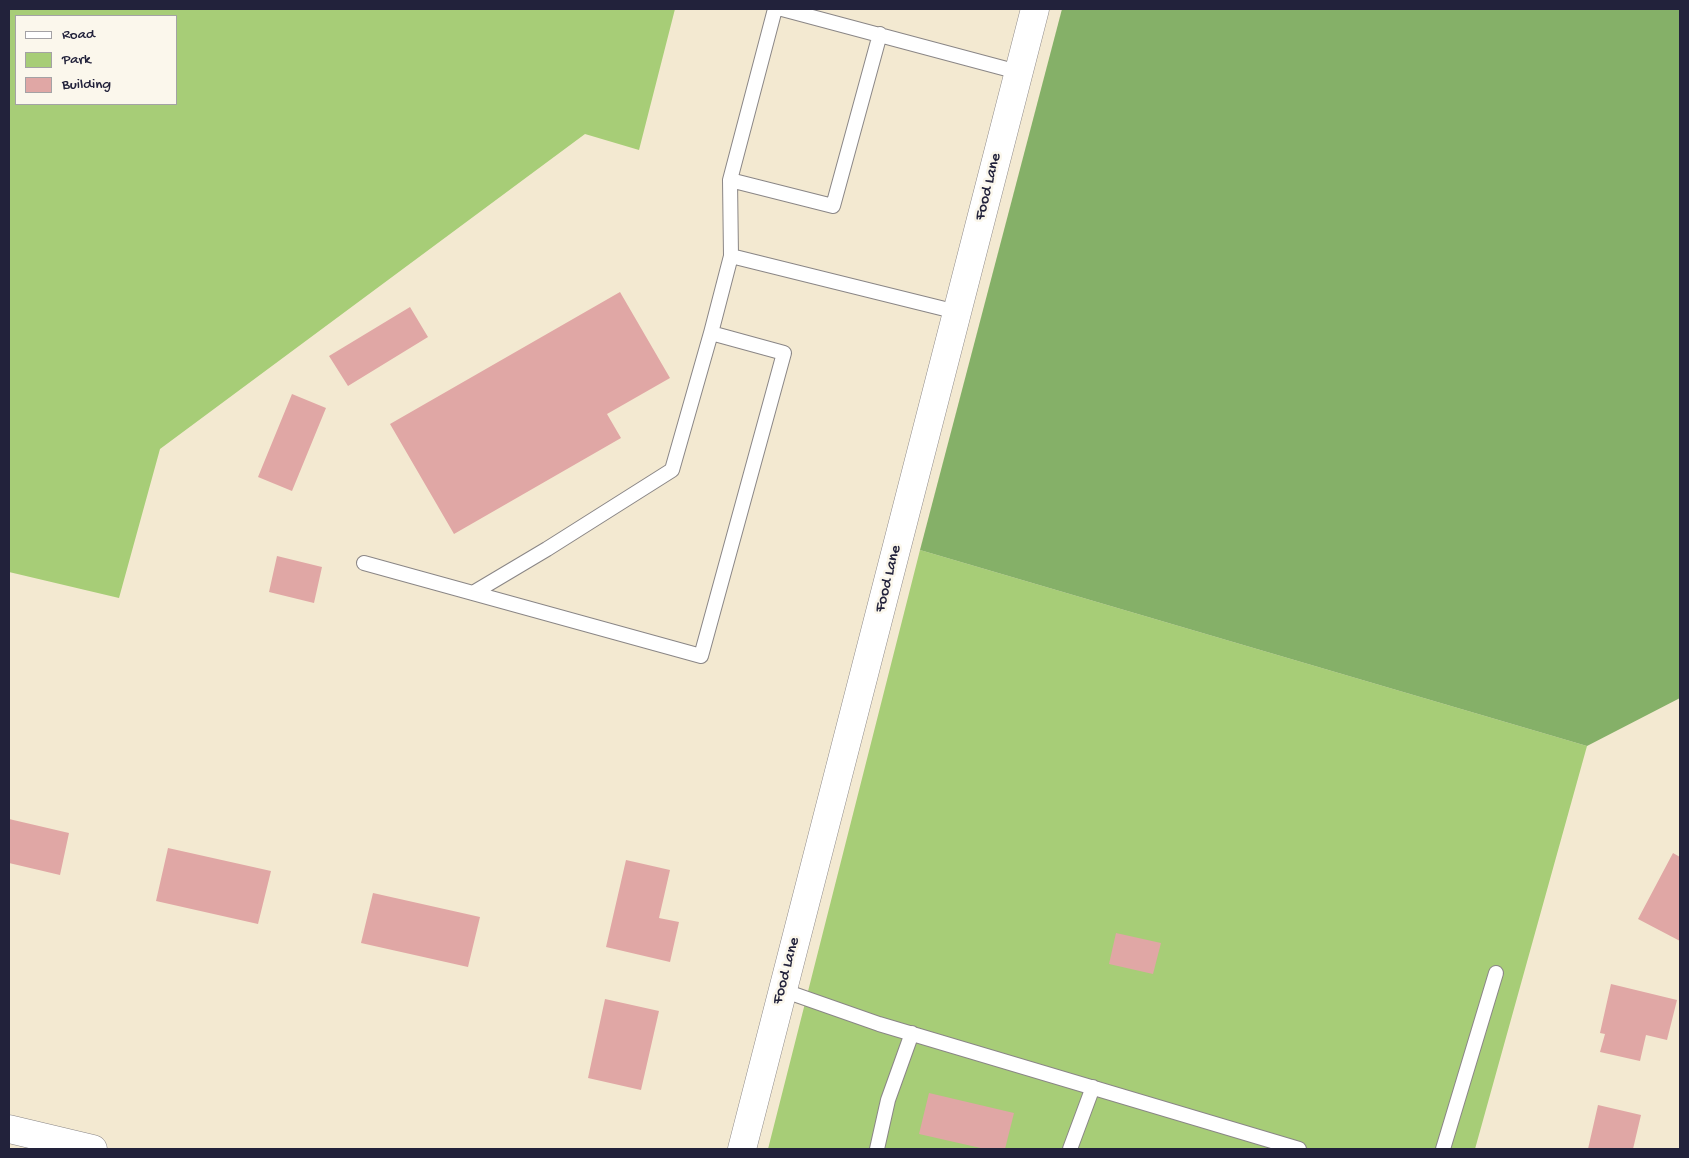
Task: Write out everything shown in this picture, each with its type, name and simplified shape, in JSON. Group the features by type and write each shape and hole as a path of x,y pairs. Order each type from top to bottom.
{"street":[{"name":"Food Lane","path":"742,1149 1035,9"},
{"path":"9,1129 93,1149"}],"lane":[{"path":"473,593 672,470 731,256 730,180 775,9"},
{"path":"782,9 1018,72"},
{"path":"730,180 833,206 880,34"},
{"path":"731,256 957,312"},
{"path":"364,563 701,656 784,353 711,333"},
{"path":"1443,1149 1496,972"},
{"path":"782,990 879,1024 1299,1149"},
{"path":"877,1149 888,1100 912,1033"},
{"path":"1070,1149 1093,1087"}],"green space":[{"path":"9,9 675,9 639,150 585,134 160,449 119,598 9,572"},
{"path":"1062,9 1680,9 1680,698 1587,746 920,550"},
{"path":"920,550 1587,746 1475,1149 768,1149"}],"building":[{"path":"620,292 670,378 607,414 621,438 454,534 390,424"},
{"path":"410,307 428,337 348,386 329,356"},
{"path":"292,394 326,408 292,491 258,477"},
{"path":"277,556 322,567 314,603 269,592"},
{"path":"9,819 69,833 60,875 9,863"},
{"path":"168,848 271,871 258,924 156,901"},
{"path":"1673,853 1680,857 1680,941 1638,919"},
{"path":"626,860 670,870 659,918 679,922 670,962 606,947"},
{"path":"373,893 480,917 468,967 361,943"},
{"path":"1116,933 1161,943 1153,974 1109,964"},
{"path":"1611,984 1677,1000 1667,1040 1646,1035 1640,1061 1600,1052 1605,1034 1600,1033"},
{"path":"605,999 659,1011 641,1090 588,1078"},
{"path":"929,1093 1014,1113 1005,1149 985,1149 919,1134"},
{"path":"1598,1105 1641,1115 1633,1149 1588,1149"}]}
